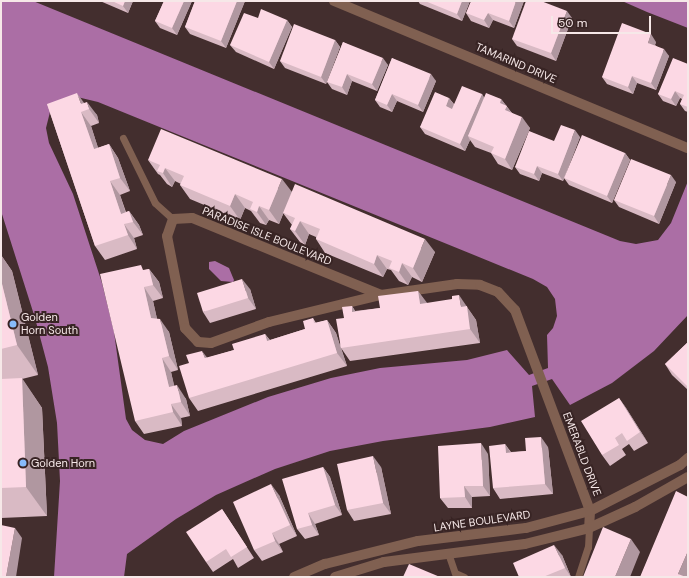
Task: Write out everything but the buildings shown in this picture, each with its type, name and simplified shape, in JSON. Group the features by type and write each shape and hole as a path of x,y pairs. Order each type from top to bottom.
{"street":[{"name":"TAMARIND DRIVE","path":"334,1 688,148"},
{"name":"PARADISE ISLE BOULEVARD","path":"173,219 192,218 381,295"},
{"path":"173,219 167,236 185,328 198,342 212,343 269,322 381,295"},
{"name":"EMERABLD DRIVE","path":"381,295 457,284 480,285 498,292 515,310 590,511 589,528"},
{"name":"LAYNE BOULEVARD","path":"294,577 331,562 418,541 526,528 590,511 680,464 688,458"},
{"path":"335,577 384,562 525,544 589,528 635,507 688,477"}],"lane":[{"path":"123,138 155,203 173,219"},
{"path":"578,577 588,547 589,528"},
{"path":"448,553 455,573 464,577"}],"shaded area":[{"path":"1,1 33,1 620,241 636,244 658,240 671,223 688,181 688,315 654,351 612,383 570,405 552,379 532,386 535,417 490,427 383,441 330,451 275,469 216,495 176,519 127,554 124,577 54,577 60,481 57,423 48,367 35,318 1,211","holes":["73,96 98,102 533,279 547,287 555,299 557,316 553,328 547,335 548,368 529,375 507,350 467,360 380,368 331,378 268,397 184,431 163,444 145,440 132,430 126,419 114,332 102,283 73,194 49,143 46,128 50,112"]},
{"path":"622,1 688,1 688,28 647,12"},
{"path":"215,261 229,268 234,280 233,282 221,281 209,269 209,262"}],"place":[{"name":"Golden Horn South","path":"13,324"},
{"name":"Golden Horn","path":"23,463"}]}
